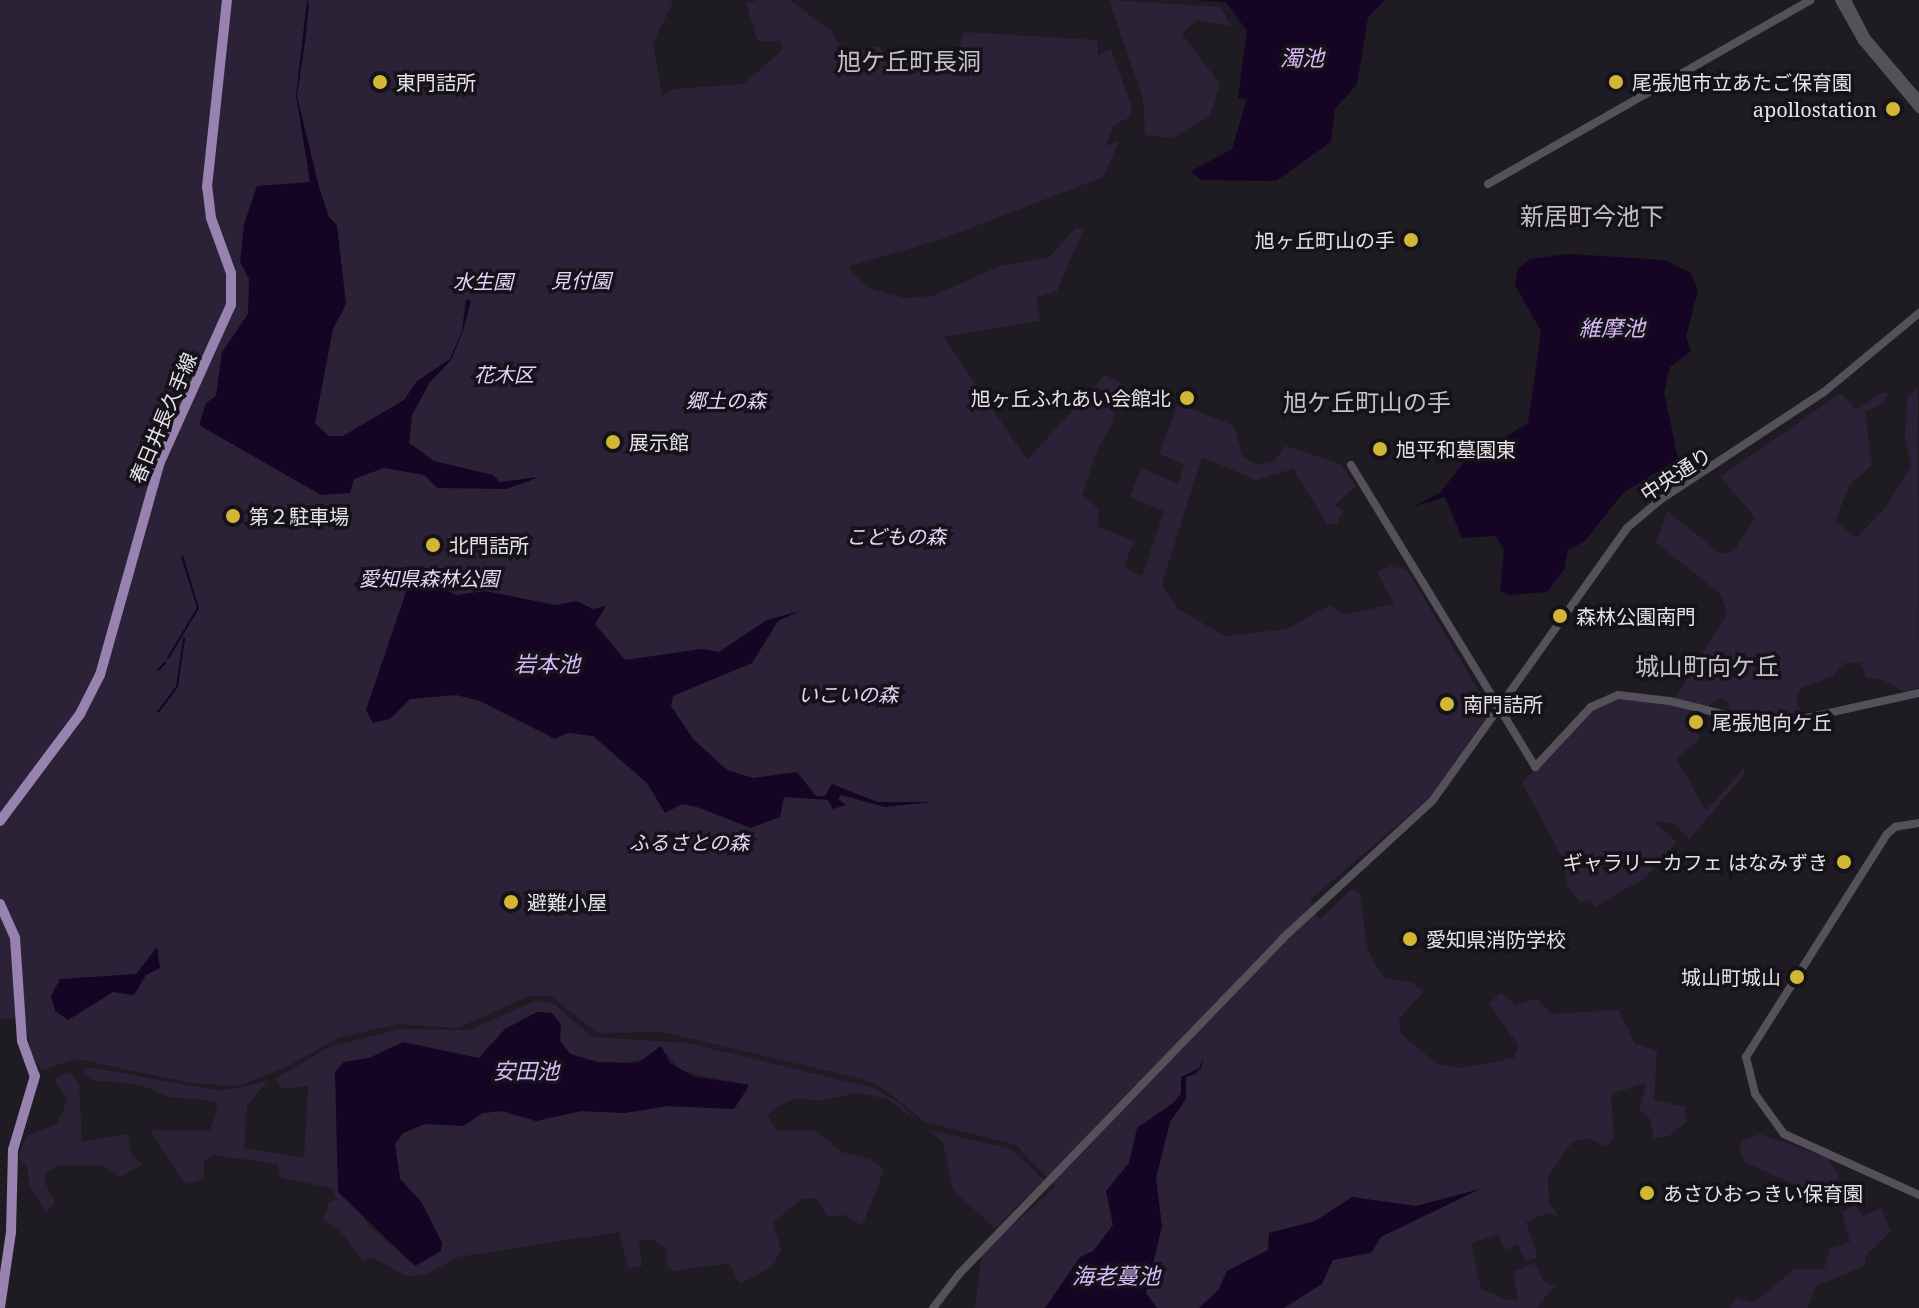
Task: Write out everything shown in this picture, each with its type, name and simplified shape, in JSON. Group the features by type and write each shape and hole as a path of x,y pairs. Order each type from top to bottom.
{"main road":[{"name":"春日井長久手線","path":"0,821 93,692 160,462 231,305 231,273 211,218 207,187 227,0"},
{"path":"0,904 15,938 22,1041 35,1076 13,1150 11,1232 0,1307"}],"street":[{"path":"1488,184 1810,0"},
{"path":"1839,0 1862,41 1919,109"},
{"path":"1847,0 1866,37 1919,99"},
{"name":"中央通り","path":"933,1308 970,1263 1282,939 1433,800 1627,528 1660,500 1824,392 1919,313"},
{"path":"1351,465 1535,767 1591,707 1618,695 1658,698 1770,726 1919,693"},
{"path":"1919,823 1895,827 1887,834 1748,1047 1746,1063 1762,1107 1784,1134 1919,1195"}],"green space":[{"name":"愛知県森林公園","path":"0,0 674,0 653,43 662,97 673,89 744,84 782,50 781,41 758,41 746,4 757,0 789,0 831,30 844,54 880,46 884,54 928,51 947,63 954,59 964,32 1097,40 1098,56 1111,49 1132,108 1128,118 1114,125 1106,146 1119,141 1103,177 942,239 850,266 852,273 869,288 905,298 932,296 1000,266 1049,257 1076,228 1083,230 1057,291 1036,297 1040,321 944,337 1027,460 1105,375 1122,383 1111,426 1097,450 1082,496 1098,508 1098,527 1134,541 1124,567 1142,576 1164,511 1130,497 1141,468 1178,484 1184,464 1159,454 1178,403 1234,426 1242,456 1256,464 1272,463 1286,446 1341,464 1356,486 1335,505 1343,511 1337,524 1327,524 1293,469 1256,480 1202,457 1163,580 1163,588 1178,609 1225,636 1287,629 1330,605 1342,615 1394,604 1377,572 1391,566 1407,570 1486,703 1485,718 1432,795 1310,900 1319,920 1352,889 1360,893 1367,949 1384,978 1413,983 1423,992 1399,1019 1401,1034 1437,1064 1463,1068 1514,1058 1519,1046 1489,1004 1501,992 1516,1005 1537,998 1551,1014 1619,1010 1635,1044 1657,1051 1654,1100 1685,1107 1687,1121 1669,1136 1654,1139 1650,1119 1639,1110 1646,1083 1611,1094 1614,1138 1606,1147 1588,1138 1572,1142 1548,1177 1549,1203 1560,1219 1550,1212 1526,1222 1538,1258 1525,1261 1518,1244 1505,1250 1498,1235 1471,1243 1481,1289 1508,1300 1518,1299 1513,1272 1535,1263 1543,1281 1555,1286 1536,1308 975,1308 982,1253 1056,1186 1016,1145 925,1122 881,1087 862,1079 663,1032 597,1033 551,996 529,996 458,1028 398,1024 338,1038 285,1068 238,1086 192,1083 77,1059 41,1070 31,1053 25,1019 0,1019"},
{"path":"1109,0 1221,7 1230,26 1197,20 1182,34 1220,84 1210,116 1172,138 1145,135 1143,99"},
{"path":"1918,388 1919,687 1904,692 1882,679 1866,678 1861,663 1844,663 1832,676 1800,689 1796,698 1801,716 1769,723 1730,712 1729,702 1721,697 1707,707 1675,698 1727,614 1721,594 1656,543 1667,511 1721,554 1734,551 1755,517 1720,477 1835,397 1842,394 1856,410 1883,392 1888,394 1883,403 1865,412 1872,465 1850,484 1835,521 1856,538 1886,507 1911,467 1905,435 1908,395"},
{"path":"1632,697 1688,709 1700,740 1676,758 1706,811 1744,768 1745,774 1689,839 1674,823 1653,821 1677,842 1645,878 1594,907 1591,900 1580,902 1568,887 1561,855 1522,783 1591,708"},
{"path":"537,1000 554,1004 592,1037 688,1043 874,1088 899,1103 916,1120 887,1099 858,1093 819,1101 796,1098 774,1109 768,1116 776,1130 816,1131 842,1152 871,1159 884,1170 862,1226 844,1215 827,1217 817,1198 801,1199 773,1223 781,1250 773,1266 740,1284 729,1263 673,1271 666,1265 667,1249 651,1239 639,1241 642,1266 628,1269 619,1232 458,1257 425,1275 406,1276 372,1257 363,1261 338,1228 323,1219 329,1203 337,1199 332,1188 281,1178 277,1164 212,1155 204,1161 204,1178 189,1184 182,1180 150,1130 210,1131 218,1106 215,1101 168,1097 141,1085 92,1080 82,1072 87,1067 221,1091 268,1081 247,1105 244,1148 304,1158 308,1086 282,1089 275,1079 329,1047 399,1029 470,1030","holes":["559,1029 560,1041 570,1054 597,1062 625,1063 666,1053 681,1071 748,1085 747,1091 734,1109 668,1106 625,1113 581,1111 536,1121 502,1111 483,1113 463,1126 425,1124 403,1133 395,1144 400,1179 422,1203 442,1243 441,1251 415,1265 368,1225 357,1205 369,1058 418,1045 468,1059 480,1058 490,1044"]},
{"path":"70,1072 79,1084 82,1142 128,1134 131,1153 142,1165 120,1177 102,1165 60,1165 46,1172 44,1180 55,1202 46,1213 29,1184 27,1167 18,1158 27,1135 57,1124 67,1101 54,1079"},
{"path":"929,1130 1011,1149 1044,1180 995,1228 953,1190 943,1142"},
{"path":"1760,1134 1828,1158 1839,1176 1833,1189 1816,1194 1744,1162 1739,1150 1743,1140"},
{"path":"1855,1205 1863,1216 1881,1208 1891,1231 1865,1256 1865,1266 1816,1286 1808,1308 1730,1308 1736,1298 1753,1303 1795,1269 1824,1269 1830,1248 1850,1242 1842,1212"}],"water":[{"path":"307,0 309,5 297,96 319,187 329,217 337,225 346,304 333,329 315,423 329,436 343,436 404,400 417,381 450,359 462,331 466,299 471,301 463,331 451,360 430,382 412,415 409,443 434,461 493,475 500,482 538,477 506,489 437,488 424,475 384,468 354,479 350,493 321,495 199,425 206,403 216,396 222,352 248,314 249,279 240,262 244,224 257,186 310,182 296,96"},
{"name":"濁池","path":"1195,0 1385,0 1368,17 1357,84 1335,109 1331,142 1276,181 1201,180 1191,171 1232,149 1247,99 1238,98 1247,31 1226,2"},
{"name":"維摩池","path":"1568,254 1664,260 1691,273 1698,290 1686,337 1691,351 1670,367 1664,392 1678,459 1623,493 1585,541 1568,550 1564,570 1547,592 1509,595 1500,590 1504,550 1496,536 1462,538 1445,497 1412,507 1440,493 1464,462 1528,423 1541,331 1515,285 1518,269 1530,259"},
{"name":"岩本池","path":"426,580 456,595 485,591 555,605 577,601 593,609 606,606 595,624 625,660 702,649 719,652 765,621 802,610 778,621 752,663 673,696 671,706 694,740 727,770 753,778 797,772 816,796 825,796 832,784 877,802 933,802 885,807 841,795 838,799 846,805 833,809 828,800 784,797 780,817 751,828 682,804 665,813 647,783 593,736 568,733 555,739 480,701 456,695 410,699 390,719 373,723 366,710 408,586"},
{"path":"157,947 160,968 146,975 134,995 113,992 68,1020 55,1011 51,996 60,979 136,974"},
{"name":"安田池","path":"537,1012 552,1013 561,1024 560,1041 570,1054 597,1062 638,1063 661,1046 670,1063 695,1077 749,1085 734,1109 668,1106 625,1113 581,1111 536,1121 502,1111 483,1113 463,1126 425,1124 403,1133 395,1144 400,1179 422,1203 442,1243 441,1251 415,1266 338,1192 335,1072 344,1062 369,1058 403,1042 479,1058 505,1029"},
{"name":"海老蔓池","path":"1204,1057 1201,1068 1186,1077 1186,1099 1170,1122 1156,1178 1162,1226 1146,1293 1157,1308 1045,1308 1080,1257 1093,1251 1113,1225 1106,1191 1129,1163 1137,1128 1173,1103 1181,1094 1181,1077 1199,1068"},
{"name":"海老蔓池","path":"1480,1189 1381,1237 1371,1253 1333,1260 1322,1284 1284,1308 1199,1308 1218,1290 1227,1271 1268,1250 1269,1233 1315,1221 1352,1197 1416,1206"}],"waterway":[{"path":"168,658 198,608 182,556"},
{"path":"158,712 177,687 184,639"},
{"path":"158,670 165,663"}],"place":[{"name":"東門詰所","path":"380,82"},
{"name":"尾張旭市立あたご保育園","path":"1616,82"},
{"name":"apollostation","path":"1893,109"},
{"name":"旭ヶ丘町山の手","path":"1411,240"},
{"name":"旭ヶ丘ふれあい会館北","path":"1187,398"},
{"name":"展示館","path":"613,442"},
{"name":"旭平和墓園東","path":"1380,449"},
{"name":"第２駐車場","path":"233,516"},
{"name":"北門詰所","path":"433,545"},
{"name":"森林公園南門","path":"1560,616"},
{"name":"南門詰所","path":"1447,704"},
{"name":"尾張旭向ケ丘","path":"1696,722"},
{"name":"ギャラリーカフェ はなみずき","path":"1844,862"},
{"name":"避難小屋","path":"511,902"},
{"name":"愛知県消防学校","path":"1410,939"},
{"name":"城山町城山","path":"1797,977"},
{"name":"あさひおっきい保育園","path":"1647,1193"}],"district":[{"name":"旭ケ丘町長洞","path":"909,61"},
{"name":"新居町今池下","path":"1592,216"},
{"name":"旭ケ丘町山の手","path":"1367,402"},
{"name":"城山町向ケ丘","path":"1707,666"}],"park label":[{"name":"見付園","path":"581,280"},
{"name":"水生園","path":"483,281"},
{"name":"花木区","path":"504,374"},
{"name":"郷土の森","path":"726,400"},
{"name":"こどもの森","path":"896,536"},
{"name":"いこいの森","path":"848,694"},
{"name":"ふるさとの森","path":"689,842"}]}
